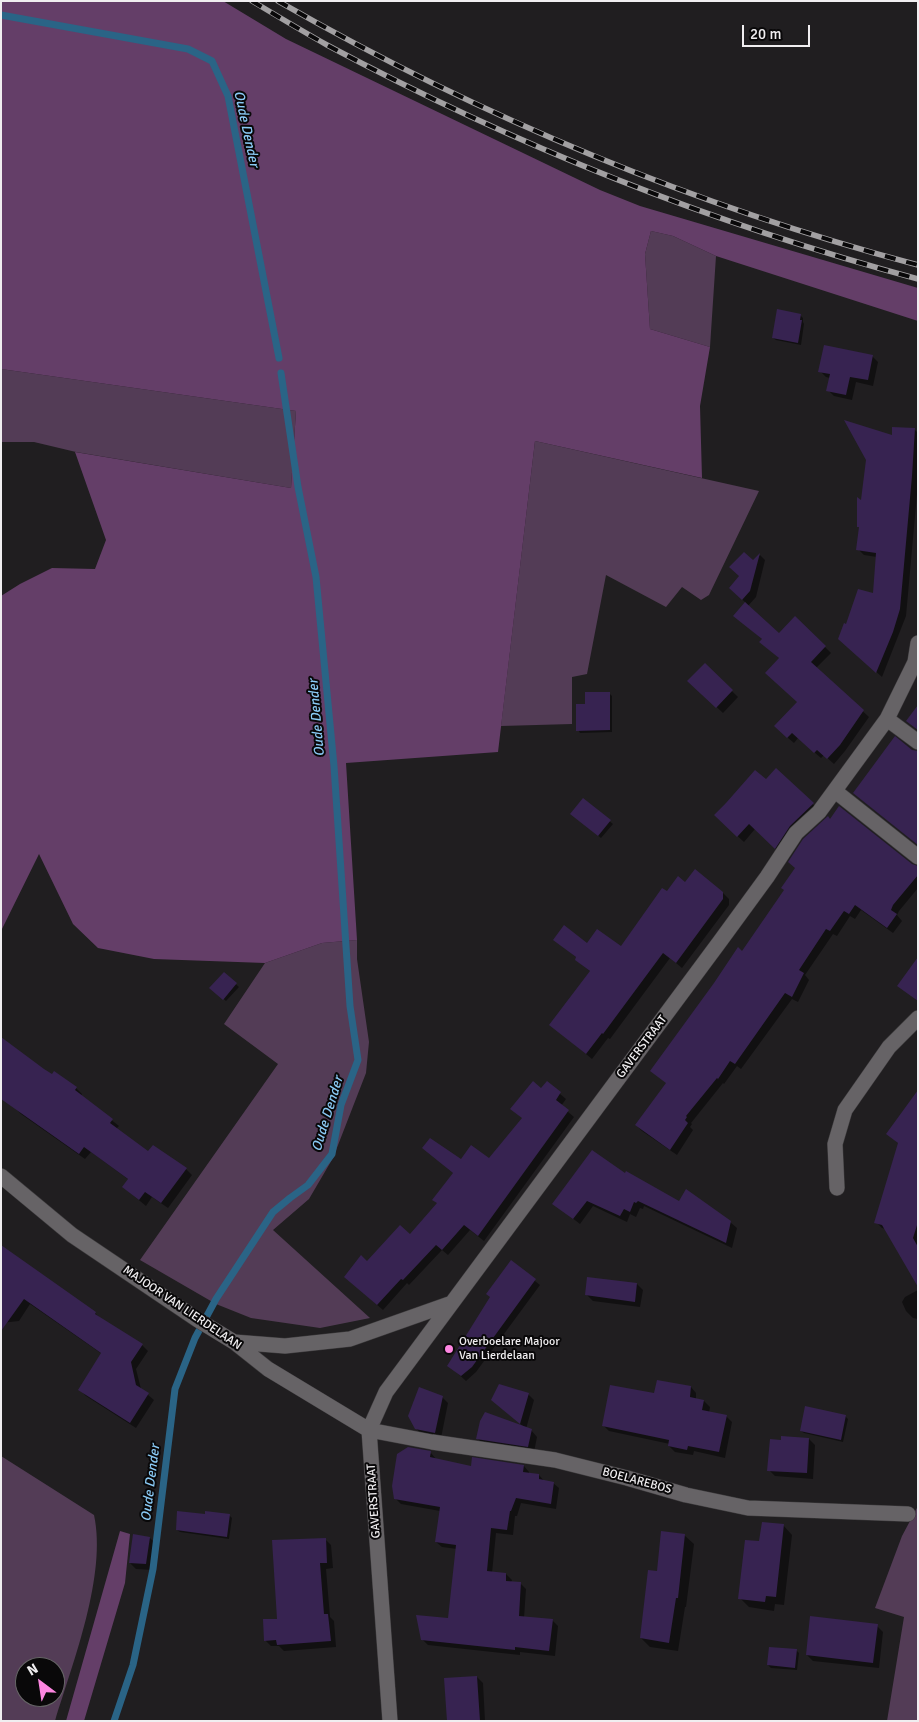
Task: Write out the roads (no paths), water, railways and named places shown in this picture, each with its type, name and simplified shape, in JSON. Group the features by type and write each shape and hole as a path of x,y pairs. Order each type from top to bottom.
{"street":[{"name":"GAVERSTRAAT","path":"390,1721 369,1430 386,1392 721,940 767,877 796,833 819,812 887,719 915,662 918,643"},
{"path":"887,719 918,742"},
{"path":"835,791 918,857"},
{"path":"837,1188 835,1144 845,1110 889,1047 918,1018"},
{"name":"MAJOOR VAN LIERDELAAN","path":"1,1176 72,1235 234,1342 268,1369 369,1430"},
{"path":"234,1342 285,1346 350,1339 450,1304"},
{"name":"BOELAREBOS","path":"369,1430 432,1442 554,1460 686,1495 748,1508 908,1514"}],"waterway":[{"name":"Oude Dender","path":"1,15 188,49 212,61 228,96 279,358"},
{"name":"Oude Dender","path":"114,1721 133,1665 153,1569 175,1389 195,1338 216,1299 273,1212 308,1185 332,1154 341,1105 358,1060 350,1006 334,766 316,577 298,487 281,373"}],"railway":[{"path":"252,1 327,45 398,82 469,116 616,179 765,233 918,279"},
{"path":"278,1 354,43 431,82 510,120 590,154 670,186 752,215 918,265"}],"place":[{"name":"Overboelare Majoor Van Lierdelaan","path":"449,1349"}]}
